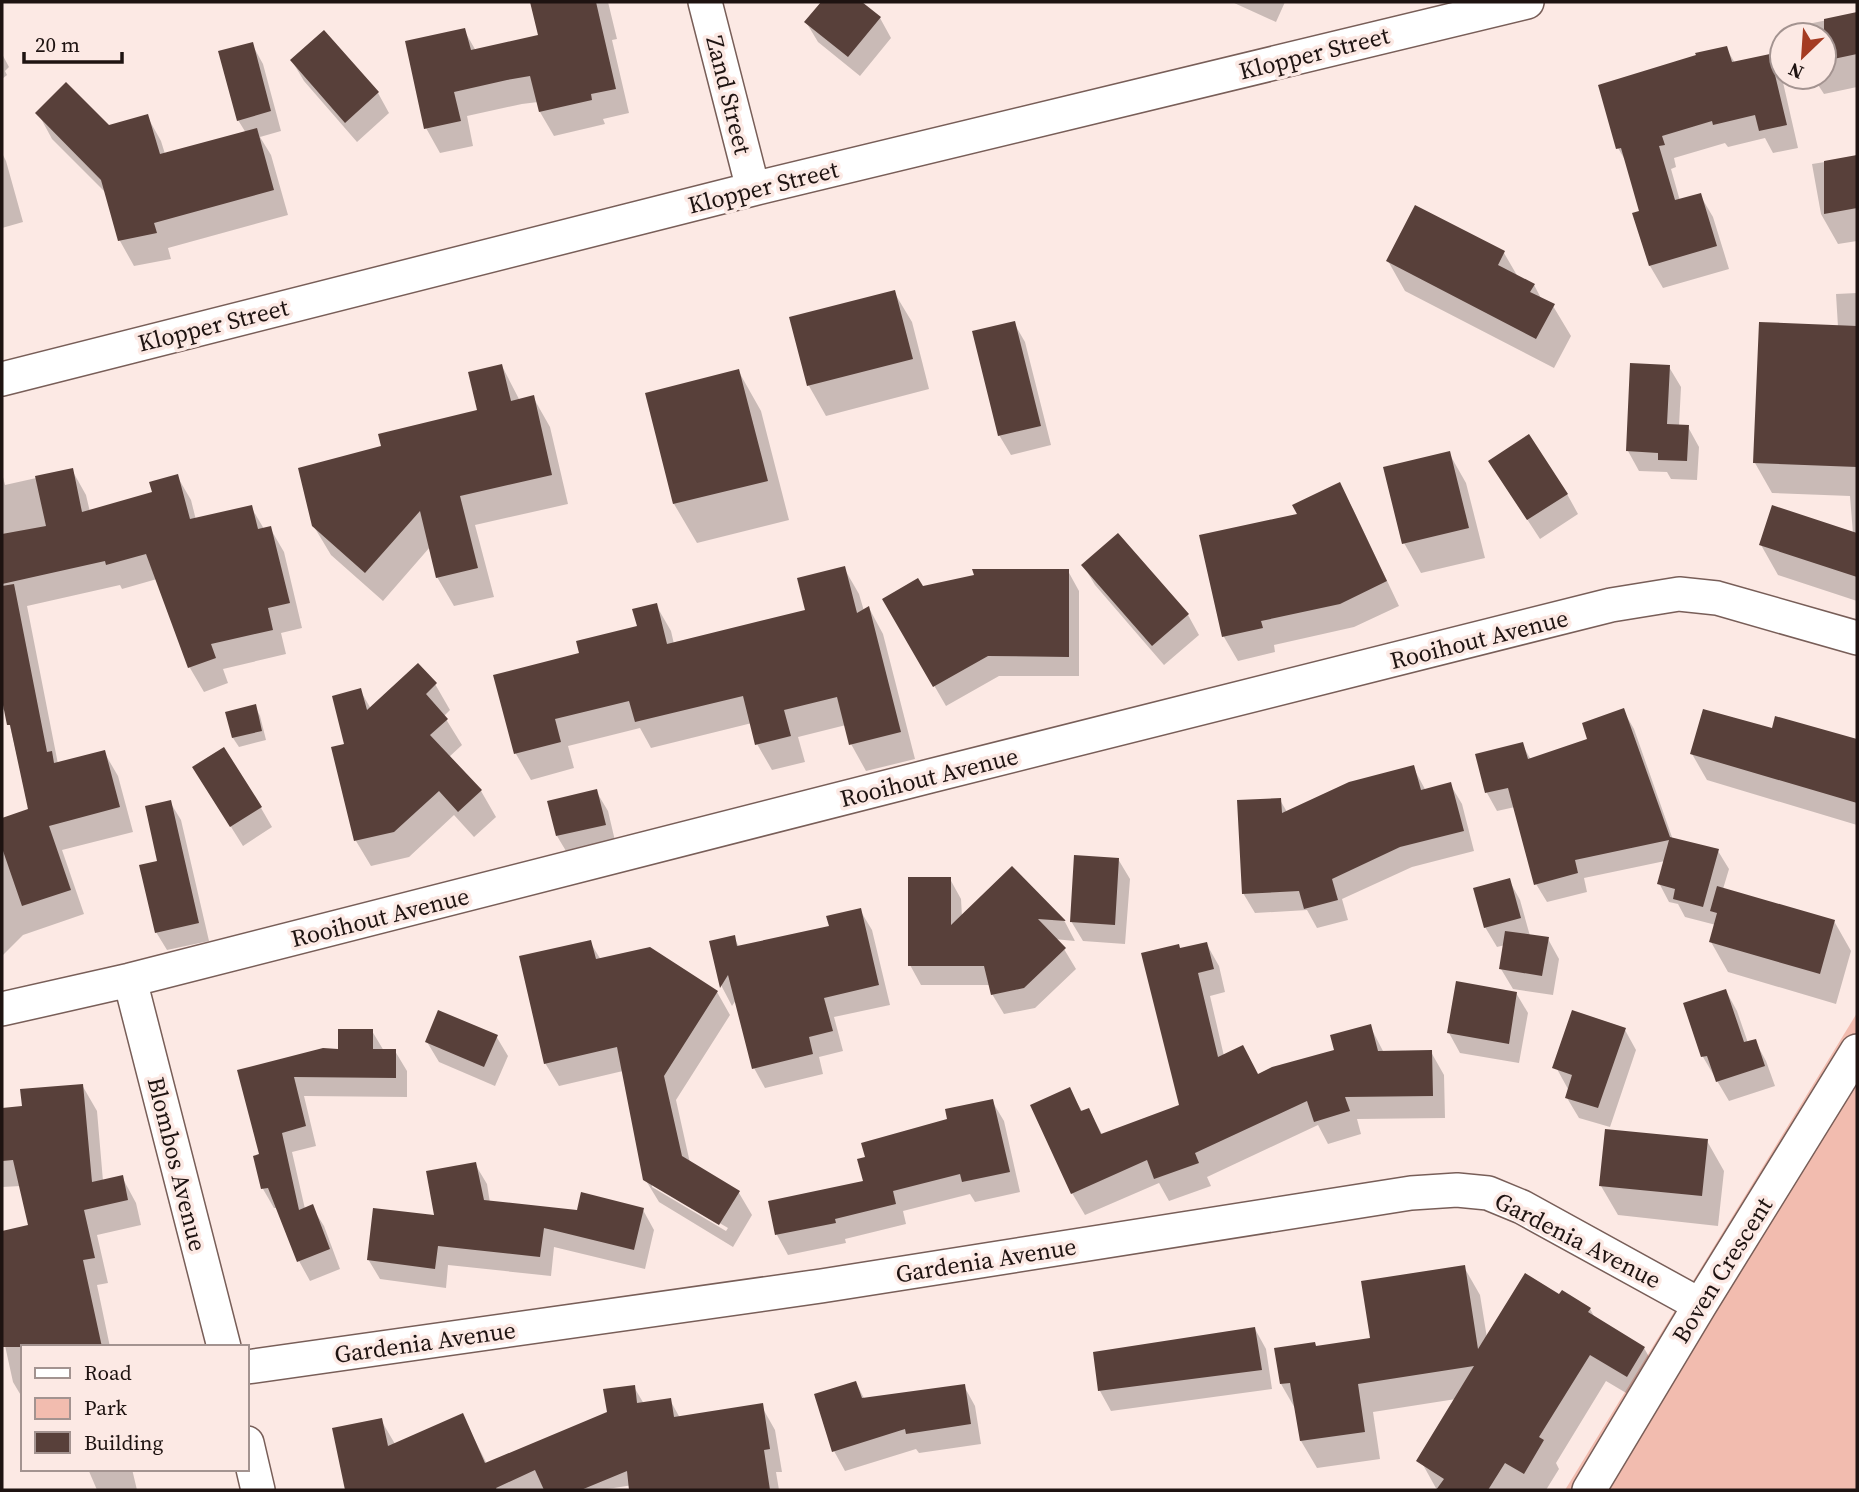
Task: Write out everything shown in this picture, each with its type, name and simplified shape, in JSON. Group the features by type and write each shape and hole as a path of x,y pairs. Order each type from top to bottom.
{"street":[{"name":"Zand Street","path":"705,2 753,189"},
{"name":"Klopper Street","path":"2,379 753,189 1527,2"},
{"name":"Rooihout Avenue","path":"2,1009 130,980 1611,605 1679,594 1717,598 1857,638"},
{"name":"Blombos Avenue","path":"130,980 223,1345"},
{"name":"Boven Crescent","path":"1589,1490 1857,1051"},
{"name":"Gardenia Avenue","path":"248,1367 821,1286 1397,1195 1457,1190 1488,1193 1522,1206 1700,1305"},
{"path":"248,1447 258,1490"}],"green space":[{"path":"1857,1013 1857,1490 1565,1490"}],"building":[{"path":"530,2 596,2 616,89 591,94 592,100 539,112 530,76 507,80 454,92 461,121 424,129 405,41 465,28 471,50 538,35"},
{"path":"821,2 862,2 881,17 848,57 804,22"},
{"path":"1857,12 1857,54 1838,58 1838,21 1824,19"},
{"path":"324,30 379,92 345,123 290,60"},
{"path":"253,42 271,111 237,121 218,51"},
{"path":"1727,46 1732,62 1768,54 1768,91 1779,91 1787,125 1759,131 1755,115 1713,125 1712,121 1662,136 1665,145 1659,146 1675,200 1701,193 1717,246 1649,266 1632,213 1639,211 1621,148 1616,149 1598,85 1696,55 1695,53"},
{"path":"66,82 109,125 148,114 160,154 257,128 274,190 154,223 157,233 118,241 101,180 35,113"},
{"path":"1857,155 1857,208 1824,214 1824,161"},
{"path":"1415,205 1505,251 1498,265 1535,284 1530,292 1555,304 1536,339 1386,261"},
{"path":"895,290 913,359 807,386 789,317"},
{"path":"1015,321 1041,426 998,436 972,331"},
{"path":"1759,322 1857,326 1857,467 1753,463"},
{"path":"1630,363 1670,365 1667,424 1689,425 1687,461 1658,460 1658,453 1626,451"},
{"path":"502,364 511,401 534,395 552,475 460,496 478,568 436,578 420,511 365,573 312,526 298,468 381,446 378,434 477,410 468,372"},
{"path":"739,369 768,481 673,504 645,393"},
{"path":"1529,434 1568,494 1527,520 1488,461"},
{"path":"1450,451 1469,528 1402,544 1383,467"},
{"path":"73,468 82,512 152,492 149,482 178,474 190,519 252,505 258,529 271,526 290,603 268,608 273,630 211,644 216,658 188,668 146,554 106,565 105,561 2,584 2,534 46,526 35,476"},
{"path":"1340,482 1387,581 1340,604 1261,621 1263,628 1222,637 1199,535 1297,514 1292,505"},
{"path":"1772,505 1857,533 1857,577 1759,545"},
{"path":"1118,533 1189,614 1152,646 1081,565"},
{"path":"845,566 857,613 869,606 901,732 849,745 837,697 784,710 791,736 755,745 743,696 635,722 629,701 555,719 561,742 514,754 493,675 579,653 576,641 637,626 632,609 657,603 667,644 805,610 797,578"},
{"path":"972,569 1069,569 1069,657 988,656 933,687 882,599 918,578 923,586 974,575"},
{"path":"14,584 47,752 52,751 54,763 105,750 120,807 49,826 71,890 22,906 2,848 2,818 28,809 2,700 2,586"},
{"path":"418,663 437,683 426,694 448,719 430,735 482,790 458,812 439,791 394,832 354,841 331,747 344,744 332,696 361,688 367,710"},
{"path":"256,704 262,731 232,738 225,712"},
{"path":"1624,708 1670,837 1719,849 1703,907 1673,899 1675,889 1657,884 1669,840 1575,860 1578,873 1534,885 1508,788 1485,793 1475,754 1523,742 1528,759 1587,739 1582,723"},
{"path":"1703,709 1772,728 1775,716 1857,739 1857,803 1690,754"},
{"path":"224,747 262,807 230,827 192,767"},
{"path":"1414,765 1421,790 1451,782 1464,831 1400,847 1332,879 1338,900 1304,909 1299,891 1242,894 1237,800 1281,798 1282,813 1349,782"},
{"path":"597,789 606,825 556,836 547,801"},
{"path":"171,800 199,923 155,933 139,865 157,861 145,806"},
{"path":"1074,855 1119,858 1115,925 1070,922"},
{"path":"1012,866 1066,921 1038,919 1066,948 1024,988 991,995 984,966 908,966 908,877 951,877 951,925"},
{"path":"1510,878 1521,918 1484,928 1473,888"},
{"path":"1717,886 1835,920 1820,974 1709,942 1717,913 1710,911"},
{"path":"861,908 879,985 824,998 833,1031 809,1037 813,1054 752,1069 728,975 720,988 709,941 735,935 737,946 829,926 826,916"},
{"path":"1505,931 1549,937 1542,976 1499,969"},
{"path":"591,940 596,959 650,947 718,991 664,1076 682,1156 740,1191 719,1225 643,1180 617,1047 544,1064 519,956"},
{"path":"1207,942 1214,969 1198,973 1218,1057 1243,1045 1258,1074 1272,1067 1334,1050 1330,1035 1371,1024 1378,1051 1432,1050 1433,1096 1345,1097 1350,1111 1314,1122 1307,1101 1195,1153 1199,1163 1154,1179 1147,1160 1071,1194 1030,1105 1070,1087 1081,1111 1089,1108 1101,1134 1179,1105 1141,953 1179,944 1180,948"},
{"path":"1456,981 1517,992 1509,1044 1447,1033"},
{"path":"1726,989 1744,1042 1756,1039 1765,1066 1716,1082 1707,1056 1701,1057 1683,1003"},
{"path":"438,1010 498,1035 484,1067 425,1042"},
{"path":"1572,1010 1626,1028 1598,1108 1565,1098 1572,1075 1552,1068"},
{"path":"338,1029 373,1029 373,1049 396,1049 396,1078 294,1077 306,1126 282,1133 299,1210 313,1204 330,1249 297,1262 268,1188 261,1189 253,1156 259,1154 237,1070 323,1048 338,1049"},
{"path":"83,1084 92,1182 123,1175 128,1200 84,1210 95,1258 83,1260 102,1345 2,1347 2,1231 28,1225 13,1160 2,1161 2,1108 22,1106 20,1089"},
{"path":"993,1099 1010,1172 962,1182 960,1174 893,1191 896,1204 835,1219 836,1223 775,1235 768,1201 863,1181 857,1159 865,1157 861,1143 947,1119 945,1109"},
{"path":"1605,1129 1708,1139 1702,1196 1599,1186"},
{"path":"476,1162 484,1200 577,1210 581,1192 644,1208 634,1250 544,1228 540,1257 438,1246 435,1269 367,1260 373,1208 434,1215 426,1171"},
{"path":"1465,1265 1478,1349 1525,1273 1559,1294 1562,1290 1591,1308 1588,1312 1645,1347 1627,1377 1590,1355 1539,1437 1544,1440 1524,1474 1505,1463 1488,1490 1436,1490 1444,1479 1416,1461 1474,1366 1358,1384 1365,1432 1300,1441 1290,1383 1280,1384 1274,1348 1315,1342 1316,1346 1370,1338 1361,1281"},
{"path":"1255,1327 1262,1370 1098,1391 1093,1352"},
{"path":"856,1381 862,1398 965,1384 971,1424 906,1434 905,1429 832,1452 814,1394"},
{"path":"635,1385 637,1403 671,1398 674,1417 763,1403 770,1449 764,1450 770,1490 629,1490 627,1471 581,1490 544,1490 535,1470 496,1488 497,1490 345,1490 332,1428 382,1418 388,1446 463,1413 485,1463 607,1412 603,1389"}]}
